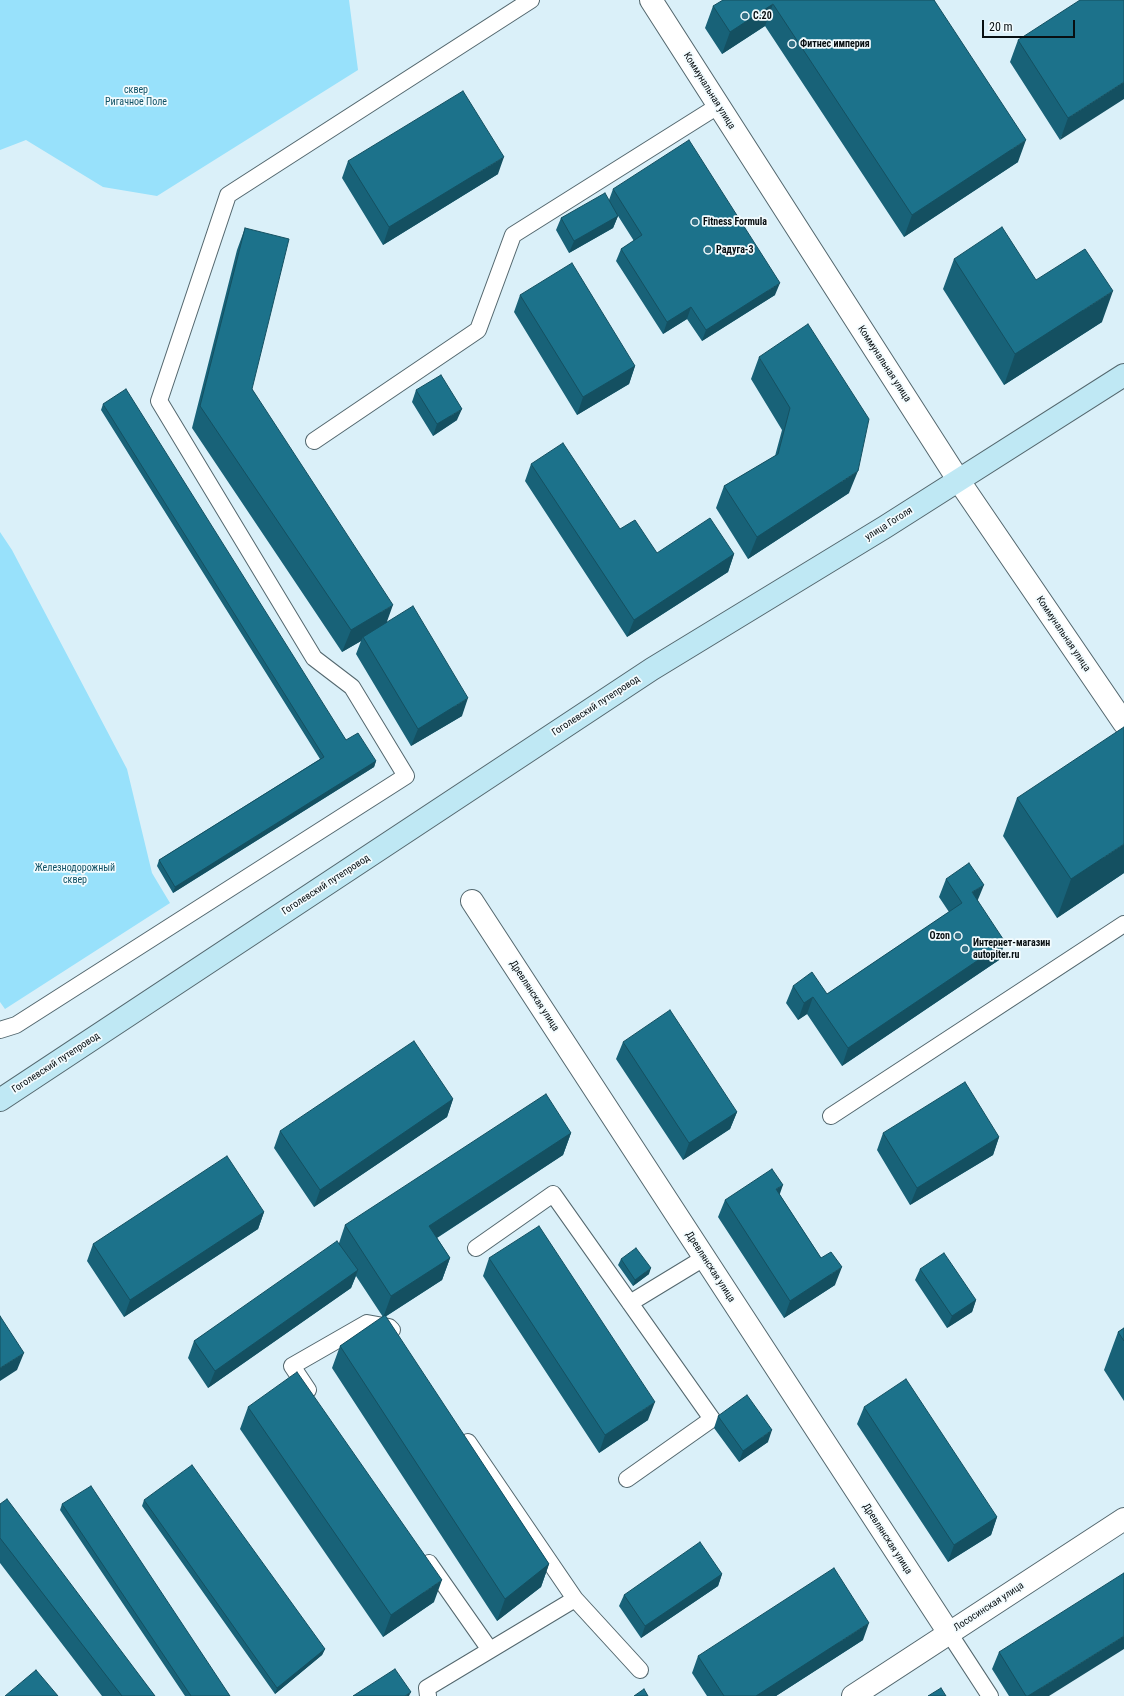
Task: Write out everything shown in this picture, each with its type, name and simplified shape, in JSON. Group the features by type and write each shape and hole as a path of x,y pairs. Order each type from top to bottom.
{"main road":[{"name":"улица Гоголя","path":"652,669 959,481 1124,375"},
{"name":"Гоголевский путепровод","path":"0,1100 652,669"}],"street":[{"name":"Коммунальная улица","path":"651,0 959,481 1124,723"},
{"name":"Древлянская улица","path":"472,901 949,1634"},
{"name":"Лососинская улица","path":"853,1696 1124,1519"}],"lane":[{"path":"0,1030 16,1025 406,776 352,687 314,658 159,401 228,195 531,0"},
{"path":"314,441 478,330 513,235 718,106"},
{"path":"831,1116 1124,924"},
{"path":"476,1248 554,1194 712,1419 627,1478"},
{"path":"630,1303 704,1258"},
{"path":"319,1405 292,1366 367,1323 389,1327 398,1340"},
{"path":"460,1430 575,1599 640,1670"},
{"path":"423,1553 490,1650"},
{"path":"428,1696 427,1688 575,1599"},
{"path":"949,1634 990,1696"}],"green space":[{"name":"сквер Ригачное Поле","path":"0,0 349,0 358,70 157,196 103,187 26,140 0,150"},
{"name":"Железнодорожный сквер","path":"0,532 12,550 127,769 152,873 170,903 5,1009 0,1002"}],"building":[{"path":"723,0 934,0 1026,140 912,215 773,4 730,32 713,6"},
{"path":"1080,0 1124,0 1124,82 1068,118 1018,40"},
{"path":"463,91 504,157 389,227 348,161"},
{"path":"689,140 780,283 706,330 691,307 667,322 621,249 642,235 613,189"},
{"path":"605,193 618,216 574,241 561,218"},
{"path":"1002,227 1036,280 1085,249 1113,291 1015,354 954,259"},
{"path":"245,228 289,239 252,389 393,605 351,630 200,406"},
{"path":"572,263 635,366 583,397 520,295"},
{"path":"808,324 869,419 858,471 757,537 724,486 778,454 790,408 759,357"},
{"path":"441,375 462,409 437,424 416,390"},
{"path":"126,389 346,740 358,733 376,761 175,887 159,860 324,757 103,404"},
{"path":"563,443 620,529 635,520 657,553 710,518 734,554 634,620 531,464"},
{"path":"413,606 468,698 418,729 363,637"},
{"path":"1124,727 1124,844 1071,879 1017,798"},
{"path":"969,863 984,885 972,892 1005,942 848,1048 813,997 804,1003 793,986 812,972 827,994 962,903 946,879"},
{"path":"670,1010 737,1112 689,1143 623,1042"},
{"path":"414,1041 453,1099 320,1190 280,1131"},
{"path":"965,1082 999,1137 917,1188 883,1133"},
{"path":"546,1094 571,1133 429,1226 450,1258 391,1296 345,1225"},
{"path":"227,1156 264,1212 130,1300 93,1244"},
{"path":"772,1169 783,1185 776,1189 821,1258 831,1252 842,1267 790,1301 725,1200"},
{"path":"539,1226 655,1402 605,1435 489,1258"},
{"path":"337,1241 358,1270 215,1371 194,1341"},
{"path":"636,1248 651,1268 635,1280 621,1259"},
{"path":"944,1253 976,1300 952,1316 920,1269"},
{"path":"385,1315 549,1564 505,1599 340,1346"},
{"path":"0,1316 24,1353 0,1368"},
{"path":"1124,1328 1124,1341 1118,1332"},
{"path":"297,1372 442,1580 391,1615 248,1407"},
{"path":"906,1379 997,1517 954,1545 864,1407"},
{"path":"747,1395 772,1430 743,1451 718,1416"},
{"path":"192,1465 325,1649 277,1688 144,1500"},
{"path":"91,1486 230,1696 191,1696 62,1504"},
{"path":"7,1499 155,1696 122,1696 0,1538 0,1504"},
{"path":"700,1542 722,1574 645,1626 624,1595"},
{"path":"834,1568 869,1623 756,1696 724,1696 698,1656"},
{"path":"1124,1573 1124,1636 1026,1696 999,1652"},
{"path":"395,1669 411,1692 405,1696 353,1696"},
{"path":"36,1670 58,1696 5,1696"},
{"path":"941,1688 946,1696 928,1696"},
{"path":"644,1689 648,1696 634,1696"}],"place":[{"name":"C.20","path":"745,16"},
{"name":"Фитнес империя","path":"792,44"},
{"name":"Fitness Formula","path":"695,222"},
{"name":"Радуга-3","path":"708,250"},
{"name":"Ozon","path":"958,936"},
{"name":"Интернет-магазин autopiter.ru","path":"965,949"}]}
